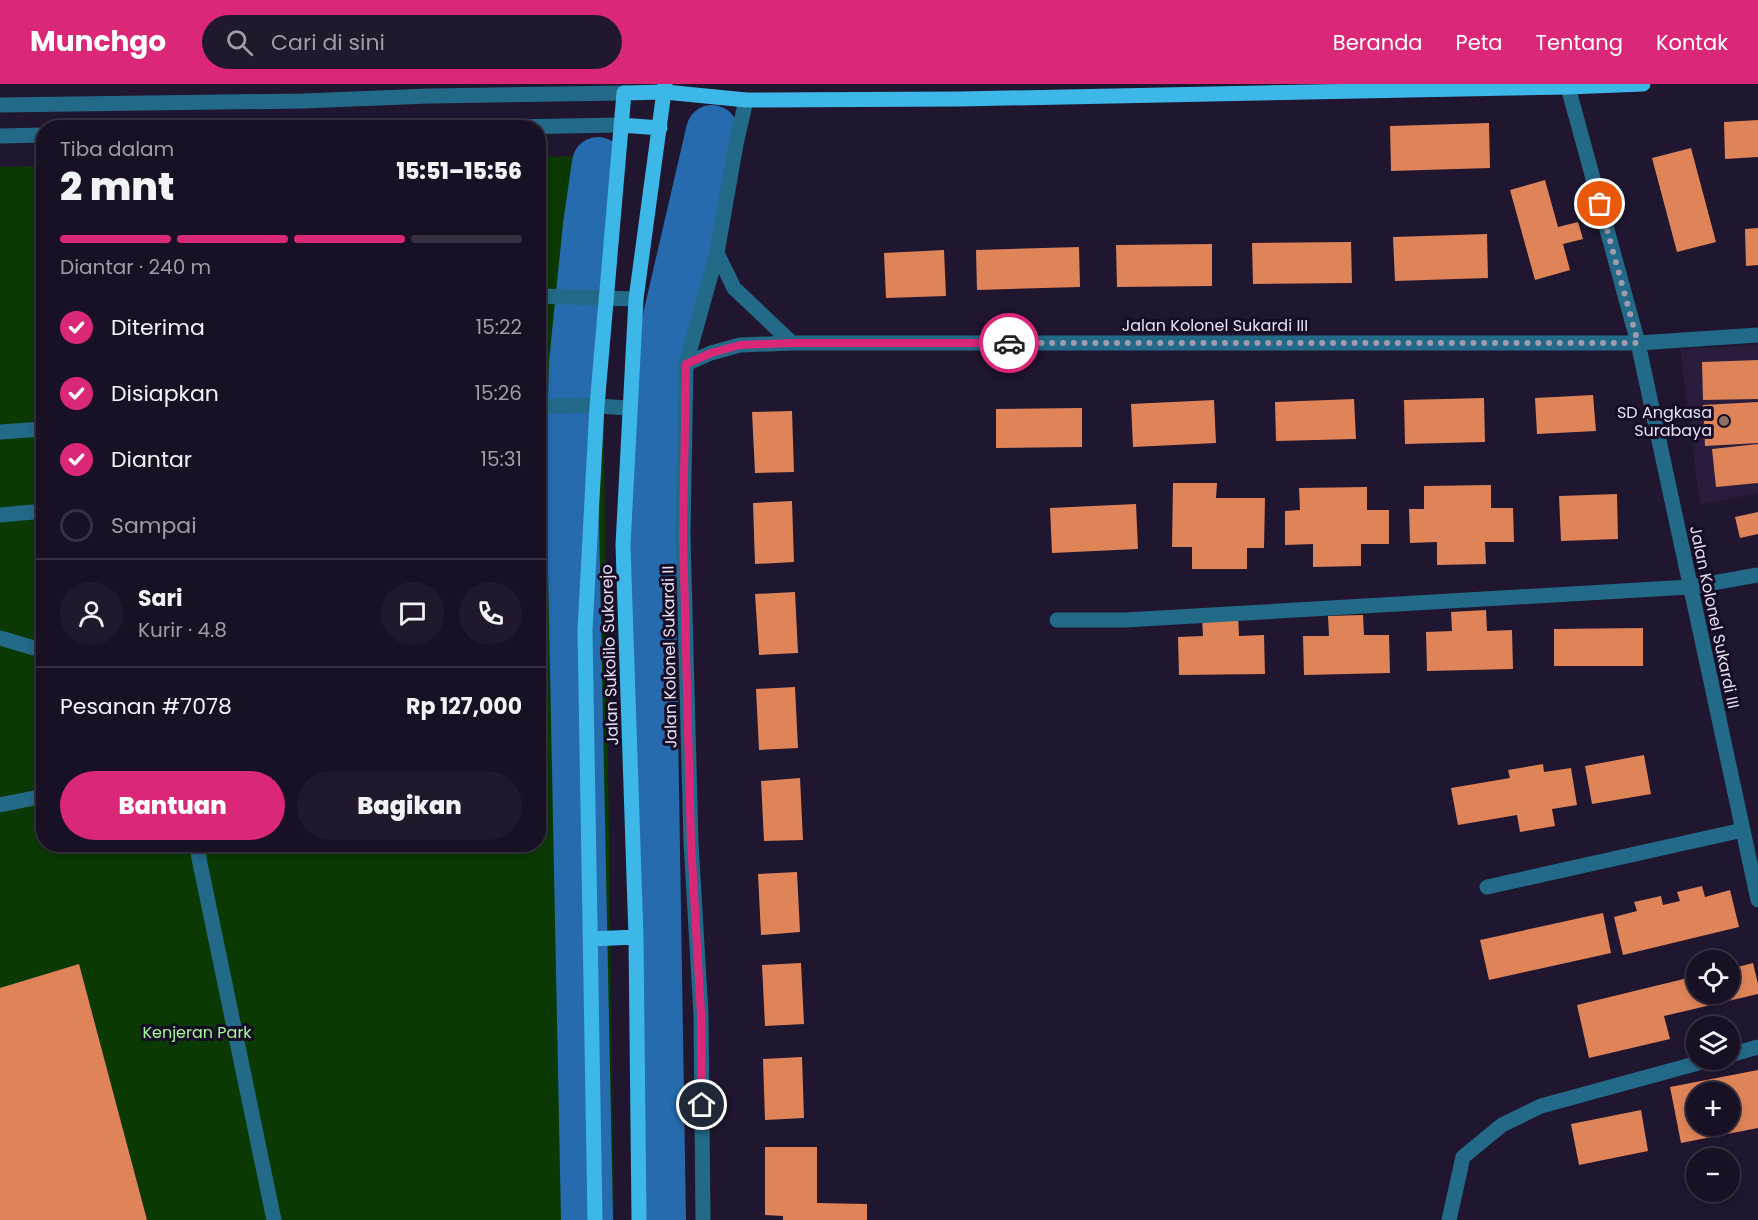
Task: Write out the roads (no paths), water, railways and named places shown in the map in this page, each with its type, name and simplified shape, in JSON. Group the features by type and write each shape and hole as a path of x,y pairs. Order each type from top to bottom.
{"main road":[{"path":"624,93 665,88 746,100 959,99 1239,89 1568,87 1643,84"},
{"name":"Jalan Sukolilo Sukorejo","path":"639,1220 636,937 623,545 636,299 665,88"},
{"name":"Jalan Sukolilo Sukorejo","path":"595,1220 585,630 597,406 624,93"},
{"path":"621,125 660,128"},
{"path":"590,939 636,937"}],"street":[{"name":"Jalan Kolonel Sukardi III","path":"1568,87 1638,343 1743,830 1756,880 1758,900"},
{"path":"0,105 303,101 429,96 624,93"},
{"name":"Jalan Kolonel Sukardi II","path":"703,1220 701,1014 691,843 683,535 686,364 717,253 735,144 746,100"},
{"path":"546,126 621,125"},
{"path":"0,136 36,135"},
{"path":"717,253 734,288 771,326 792,343"},
{"path":"546,296 636,299"},
{"name":"Jalan Kolonel Sukardi III","path":"686,364 711,353 740,345 792,343 1638,343 1758,336"},
{"path":"546,407 575,405 629,408"},
{"path":"0,432 36,430"},
{"path":"0,515 36,513"},
{"path":"1057,620 1125,620 1690,587 1758,575"},
{"path":"0,638 36,648"},
{"path":"0,805 36,798"},
{"path":"1487,887 1743,830"},
{"path":"198,852 274,1220"},
{"path":"1740,1052 1758,1047"},
{"path":"1449,1220 1463,1157 1502,1125 1540,1106 1686,1066"}],"waterway":[{"path":"660,1220 650,601 654,445 660,356 712,131"},
{"path":"587,1220 572,472 575,362 589,225 598,163"}],"place":[{"name":"SD Angkasa Surabaya","path":"1724,421"}],"park label":[{"name":"Kenjeran Park","path":"197,1032"}]}
